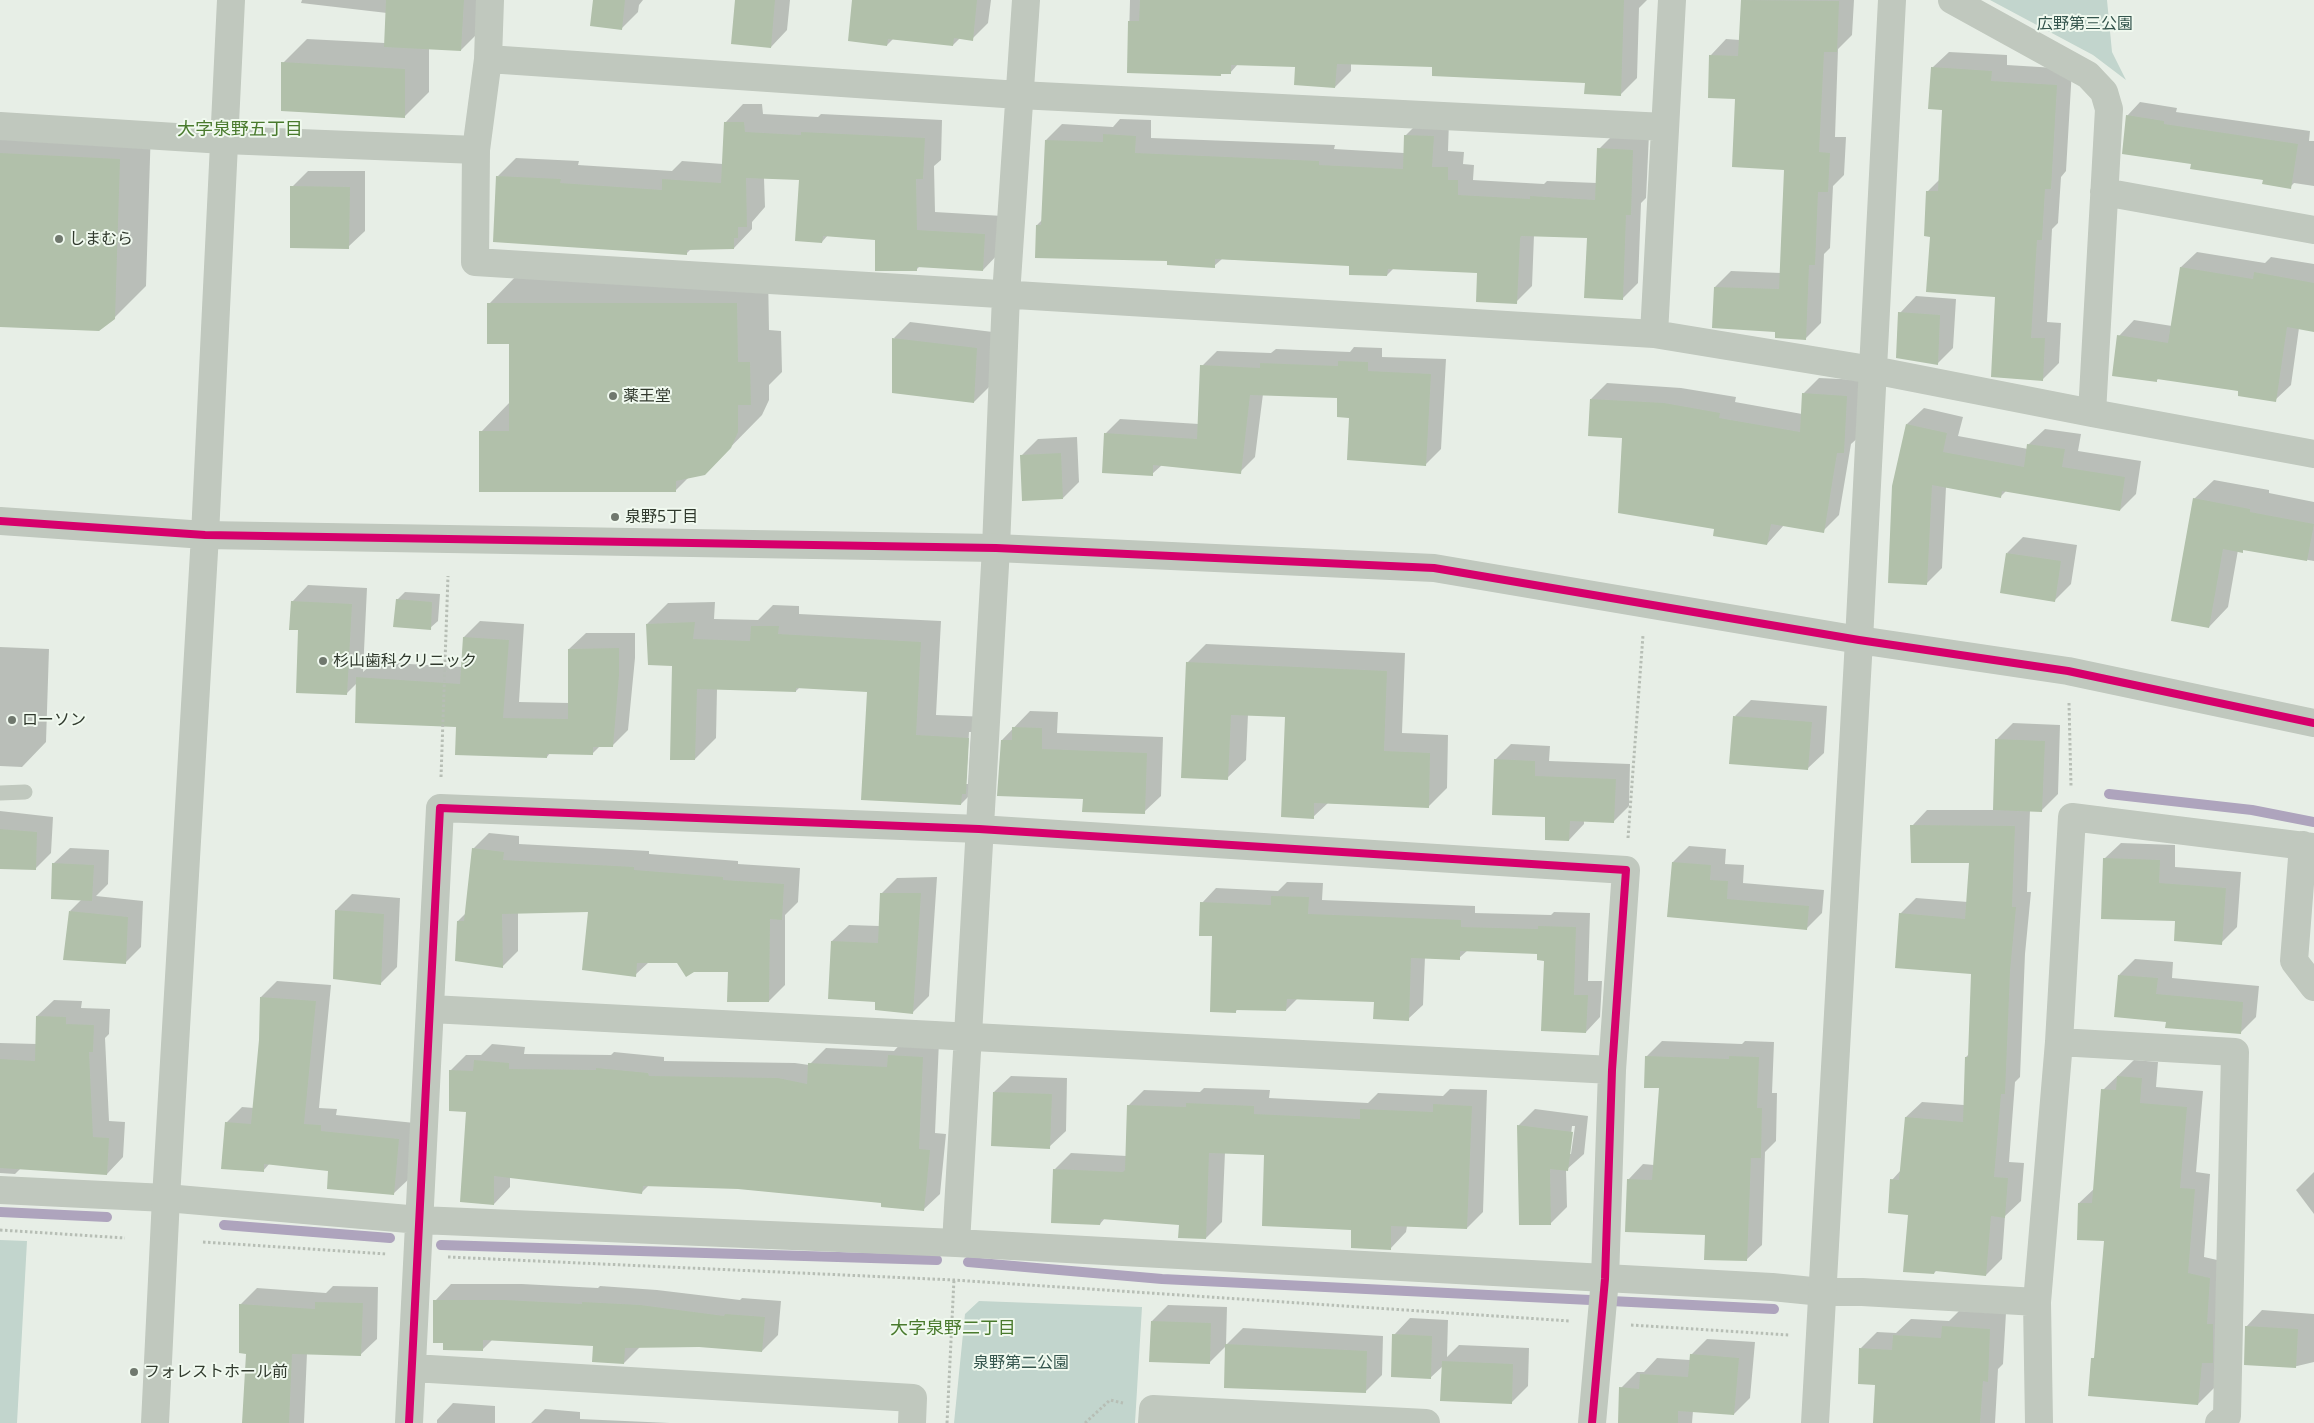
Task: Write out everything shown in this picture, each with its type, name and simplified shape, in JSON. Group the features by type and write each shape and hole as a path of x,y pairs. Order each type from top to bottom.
{"street":[{"path":"155,1423 166,1198 205,535 231,0"},
{"path":"490,0 488,59 476,150 475,262 1654,334 1873,370 2314,454"},
{"path":"956,1243 996,548 1006,295 1026,0"},
{"path":"1654,334 1672,0"},
{"path":"1814,1423 1859,640 1892,0"},
{"path":"1952,0 2088,75 2104,92 2109,109 2092,413"},
{"path":"488,59 1019,95 1665,127"},
{"path":"0,126 224,140 476,150"},
{"path":"2104,192 2314,230"},
{"path":"0,521 205,535 996,548 1434,568 1859,640 2068,671 2314,723"},
{"path":"409,1423 440,808 979,829 1626,870 1612,1070 1605,1278 1592,1423"},
{"path":"2039,1423 2037,1302 2059,1042 2072,817 2308,846 2294,961 2314,987"},
{"path":"431,1009 1612,1070"},
{"path":"2059,1042 2235,1052 2227,1416 2219,1423"},
{"path":"0,1190 166,1198 420,1220 956,1243 1772,1287 1822,1292 1862,1292 2037,1302"},
{"path":"413,1368 913,1398 912,1423"},
{"path":"1153,1416 1426,1423"}],"lane":[{"path":"0,793 25,792"}],"path":[{"path":"440,808 448,576"},
{"path":"1626,870 1644,632"},
{"path":"2068,702 2072,817"},
{"path":"0,1230 125,1238"},
{"path":"203,1242 418,1256 954,1280 1791,1335"},
{"path":"946,1423 954,1280"},
{"path":"1085,1423 1110,1400 1153,1416"}],"green space":[{"name":"広野第三公園","path":"1990,0 2107,0 2112,52 2126,80 2093,55"},
{"path":"0,1240 27,1241 17,1423 0,1423"},
{"name":"泉野第二公園","path":"979,1301 1142,1307 1135,1423 954,1423 965,1314"}],"building":[{"path":"386,0 464,0 461,51 384,47"},
{"path":"593,0 625,0 622,30 590,26"},
{"path":"735,0 775,0 771,48 731,44"},
{"path":"852,0 977,0 973,41 954,38 953,46 888,39 887,46 848,41"},
{"path":"1140,0 1624,0 1621,96 1584,94 1585,83 1432,76 1432,67 1337,64 1335,88 1294,85 1295,67 1231,65 1231,74 1221,74 1221,76 1127,73 1128,21 1139,21"},
{"path":"1741,0 1839,1 1837,52 1824,52 1819,152 1830,153 1828,192 1818,192 1815,265 1809,265 1806,340 1775,338 1775,332 1712,328 1714,287 1779,289 1784,170 1732,167 1735,99 1708,98 1709,55 1738,56"},
{"path":"281,62 405,69 405,118 281,111"},
{"path":"1931,67 1992,71 1991,81 2057,85 2051,189 2045,189 2042,240 2037,240 2031,338 2045,338 2043,381 1991,377 1995,297 1926,292 1930,237 1924,236 1926,191 1938,191 1942,110 1928,109"},
{"path":"2126,115 2164,121 2164,124 2298,144 2291,189 2262,184 2263,180 2190,169 2191,164 2122,154"},
{"path":"724,122 744,122 745,132 801,135 801,132 925,138 923,179 916,179 917,230 985,234 983,271 917,267 917,271 875,271 875,240 823,236 822,243 795,241 799,180 746,178 747,227 738,227 738,238 734,238 734,249 687,250 687,255 493,242 496,176 561,179 560,183 662,190 662,179 721,183"},
{"path":"1103,134 1136,136 1135,153 1319,161 1319,165 1403,169 1404,135 1434,136 1432,167 1448,167 1448,180 1458,180 1458,195 1530,199 1530,196 1595,200 1597,148 1633,150 1631,215 1626,215 1623,300 1584,298 1587,238 1521,236 1517,304 1476,302 1477,273 1388,269 1387,276 1349,275 1349,266 1215,259 1215,268 1167,265 1167,261 1035,258 1036,225 1041,225 1045,140 1103,142"},
{"name":"しまむら","path":"0,153 120,159 115,319 99,331 0,327"},
{"path":"290,186 350,187 349,249 290,248"},
{"path":"2180,267 2253,279 2254,272 2314,283 2314,332 2287,327 2276,402 2238,396 2238,391 2157,379 2157,382 2112,376 2117,335 2168,343"},
{"path":"487,303 737,303 738,362 750,362 751,405 738,405 738,432 731,448 705,475 676,481 676,492 479,492 479,431 509,431 509,344 487,344"},
{"path":"1898,312 1940,315 1938,365 1896,358"},
{"path":"892,338 977,348 974,403 892,393"},
{"path":"1338,361 1368,362 1368,371 1431,374 1426,466 1347,460 1349,418 1337,417 1337,398 1250,395 1241,474 1153,465 1153,476 1102,473 1104,433 1197,439 1200,365 1260,368 1260,363 1338,366"},
{"path":"1802,393 1847,396 1844,453 1837,453 1824,533 1771,524 1767,545 1713,536 1714,529 1618,513 1622,438 1588,436 1590,399 1664,403 1720,413 1719,418 1800,432"},
{"path":"1906,424 1947,433 1943,452 2024,467 2027,444 2065,449 2062,467 2125,477 2120,511 2002,491 2001,498 1932,485 1927,585 1888,583 1892,486"},
{"path":"1061,453 1063,499 1022,501 1020,455"},
{"path":"2193,498 2250,509 2250,512 2314,524 2307,561 2243,550 2243,553 2223,549 2209,628 2171,621"},
{"path":"2006,553 2061,561 2055,602 2000,593"},
{"path":"396,599 432,602 431,630 393,627"},
{"name":"杉山歯科クリニック","path":"291,601 352,604 347,695 296,693 298,630 289,630"},
{"path":"695,622 693,639 750,641 751,626 779,626 778,634 921,642 916,735 969,738 966,794 962,794 961,805 861,800 867,692 796,688 796,692 697,689 695,760 670,760 672,666 648,665 646,624"},
{"path":"463,637 509,640 503,718 568,719 568,649 619,648 619,675 613,747 593,747 593,755 547,754 547,758 455,755 456,727 355,723 356,677 460,684"},
{"path":"1186,662 1387,671 1384,751 1430,753 1429,808 1314,803 1314,819 1281,817 1285,717 1231,715 1228,780 1181,778"},
{"path":"1733,716 1812,722 1808,770 1729,764"},
{"path":"1012,727 1042,728 1042,749 1147,753 1145,814 1082,812 1083,799 997,796 1001,740 1012,740"},
{"path":"1995,739 2045,741 2042,812 1993,810"},
{"path":"1494,759 1535,761 1535,776 1616,779 1614,823 1570,821 1569,841 1545,840 1545,817 1492,815"},
{"path":"1910,825 2015,826 2012,907 2016,907 2010,971 2005,1094 2001,1094 1994,1177 2008,1178 2005,1218 1991,1216 1986,1276 1935,1271 1934,1274 1903,1272 1908,1215 1888,1213 1890,1179 1899,1180 1905,1117 1963,1122 1965,1057 1968,1057 1971,974 1895,968 1899,913 1965,919 1969,863 1911,863"},
{"path":"0,829 37,832 36,870 0,869"},
{"path":"472,848 504,852 503,860 634,867 634,870 723,877 723,880 784,884 782,920 770,919 769,1002 727,1002 728,972 694,972 686,977 677,963 637,963 636,977 582,970 588,912 502,914 503,968 455,961 457,921 464,921"},
{"path":"2103,858 2160,860 2159,883 2226,888 2222,945 2174,941 2175,921 2101,919"},
{"path":"1672,862 1711,865 1710,880 1728,881 1727,899 1809,906 1807,930 1667,917"},
{"path":"52,863 94,865 92,901 51,899"},
{"path":"880,893 921,893 913,1014 875,1010 875,1002 828,999 831,941 878,943"},
{"path":"1271,896 1309,897 1308,914 1461,920 1461,927 1538,929 1538,926 1576,927 1574,995 1588,995 1586,1033 1541,1031 1544,961 1537,960 1537,954 1460,951 1460,960 1411,958 1409,1021 1373,1019 1374,1002 1287,999 1286,1011 1236,1010 1236,1013 1210,1012 1212,936 1199,936 1200,902 1271,905"},
{"path":"335,910 384,914 381,985 333,979"},
{"path":"69,911 128,917 126,964 63,960"},
{"path":"2118,975 2158,978 2156,994 2243,1002 2241,1034 2165,1028 2166,1022 2114,1017"},
{"path":"260,997 316,1001 304,1124 321,1125 321,1131 399,1139 394,1195 327,1189 328,1171 264,1164 264,1172 221,1169 225,1122 251,1124 259,1040"},
{"path":"36,1016 66,1017 66,1024 94,1025 93,1052 89,1052 93,1137 109,1138 107,1175 0,1168 0,1059 35,1061"},
{"path":"888,1055 923,1057 919,1149 930,1150 924,1211 881,1207 881,1203 738,1189 643,1186 642,1194 494,1176 494,1205 460,1202 466,1112 449,1111 449,1070 473,1071 474,1060 509,1063 509,1069 596,1070 596,1068 648,1073 649,1076 778,1078 807,1084 808,1063 887,1067"},
{"path":"1645,1056 1729,1059 1729,1056 1759,1057 1757,1108 1762,1108 1761,1158 1751,1158 1747,1261 1704,1260 1705,1235 1625,1232 1627,1179 1652,1180 1659,1088 1644,1088"},
{"path":"2117,1076 2142,1078 2140,1103 2187,1107 2180,1188 2195,1189 2188,1273 2210,1278 2207,1324 2213,1324 2213,1363 2202,1363 2198,1405 2088,1396 2091,1358 2094,1358 2104,1241 2077,1240 2078,1203 2092,1203 2101,1089 2116,1090"},
{"path":"993,1092 1052,1094 1050,1149 991,1146"},
{"path":"1186,1103 1254,1106 1254,1114 1360,1119 1360,1109 1433,1112 1433,1104 1472,1106 1467,1229 1391,1226 1391,1250 1351,1248 1351,1230 1262,1226 1264,1155 1209,1153 1206,1239 1178,1238 1179,1225 1101,1219 1100,1225 1051,1223 1053,1169 1123,1172 1125,1170 1127,1105 1186,1107"},
{"path":"1517,1125 1573,1132 1568,1171 1550,1169 1551,1225 1519,1225"},
{"path":"433,1300 505,1300 582,1304 582,1302 640,1305 724,1316 725,1314 765,1317 762,1352 699,1347 625,1348 624,1364 592,1362 593,1346 483,1340 483,1351 443,1350 443,1343 433,1343"},
{"path":"315,1302 363,1303 361,1356 292,1354 289,1423 242,1423 246,1354 239,1353 239,1304 315,1309"},
{"path":"1151,1321 1211,1323 1210,1364 1149,1362"},
{"path":"1942,1326 1990,1329 1988,1382 1983,1381 1980,1423 1873,1423 1875,1385 1858,1384 1859,1348 1892,1350 1893,1335 1941,1338"},
{"path":"2245,1326 2298,1329 2296,1368 2244,1365"},
{"path":"1392,1334 1432,1336 1431,1379 1391,1377"},
{"path":"1225,1344 1367,1351 1366,1393 1224,1388"},
{"path":"1690,1354 1739,1358 1734,1415 1678,1411 1678,1423 1618,1423 1619,1387 1639,1389 1640,1374 1688,1377"},
{"path":"1442,1361 1513,1364 1512,1404 1440,1401"}],"waterway":[{"path":"2109,794 2252,810 2314,822"},
{"path":"0,1212 107,1217"},
{"path":"224,1225 390,1238"},
{"path":"441,1245 937,1260"},
{"path":"968,1262 1162,1279 1774,1309"}],"cycle path":[{"path":"0,521 205,535 996,548 1434,568 1859,640 2068,671 2314,723"},
{"path":"409,1423 440,808 979,829 1626,870 1612,1070 1605,1279 1592,1423"}],"place":[{"name":"しまむら","path":"59,239"},
{"name":"薬王堂","path":"613,396"},
{"name":"泉野5丁目","path":"615,517"},
{"name":"杉山歯科クリニック","path":"323,661"},
{"name":"ローソン","path":"12,720"},
{"name":"フォレストホール前","path":"134,1372"}],"district":[{"name":"大字泉野五丁目","path":"240,130"},
{"name":"大字泉野二丁目","path":"953,1329"}]}
